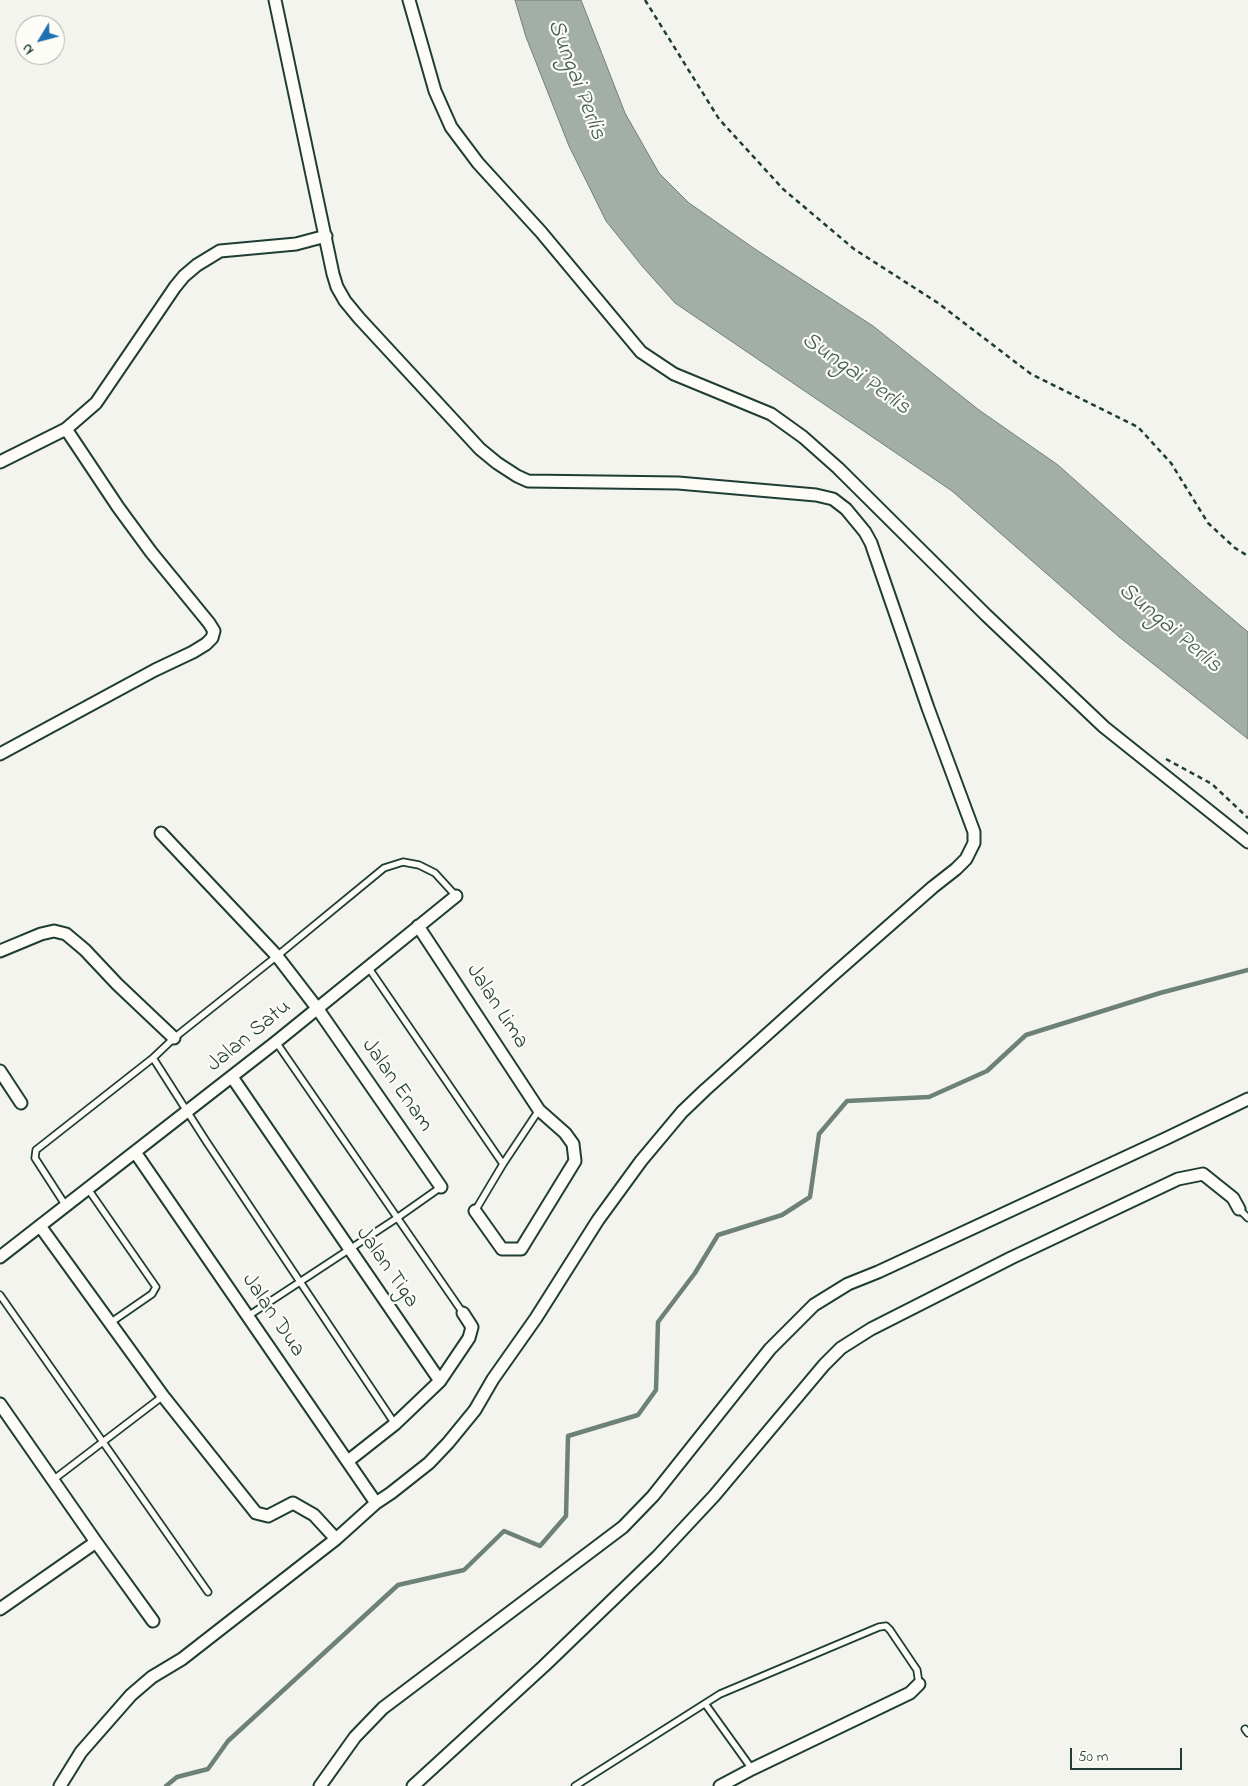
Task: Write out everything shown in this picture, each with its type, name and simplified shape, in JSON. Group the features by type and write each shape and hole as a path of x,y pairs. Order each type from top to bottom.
{"street":[{"path":"60,1786 81,1752 131,1695 152,1677 182,1660 336,1538 376,1502 391,1493 429,1463 475,1410 493,1379 536,1318 598,1220 641,1161 682,1112 704,1090 833,975 933,887 956,870 970,852 974,843 974,832 928,708 871,543 865,532 846,510 833,499 816,495 678,483 528,481 497,463 480,449 367,328 345,301 337,287 333,274 275,0"},
{"path":"409,0 435,91 451,126 478,163 540,232 641,352 674,374 771,414 803,437 838,468 986,615 1104,727 1248,842"},
{"path":"0,462 66,429 82,417 102,395 184,276 220,251 296,244 326,236"},
{"path":"0,754 206,644 212,638 214,631 210,622 151,552 118,507 66,429"},
{"name":"Jalan Enam","path":"161,834 277,956 317,1008 441,1187"},
{"name":"Jalan Satu","path":"0,1257 232,1077 456,896"},
{"name":"Jalan Lima","path":"418,926 539,1110"},
{"path":"0,951 41,934 54,931 66,934 174,1038"},
{"path":"0,1071 21,1103"},
{"name":"Jalan Tiga","path":"232,1077 440,1381"},
{"path":"320,1786 355,1737 382,1708 623,1527 654,1496 770,1349 814,1305 848,1284 878,1272 1248,1099"},
{"path":"475,1211 502,1249 521,1250 575,1161 573,1144 565,1133 539,1110"},
{"name":"Jalan Dua","path":"135,1152 376,1502"},
{"path":"413,1786 551,1659 657,1557 714,1496 824,1365 841,1348 871,1329 1002,1263 1178,1179 1203,1174 1233,1198 1239,1210"},
{"path":"40,1226 163,1396 256,1513 268,1516 293,1502 314,1515 336,1538"},
{"path":"348,1461 395,1424 440,1381 458,1357 469,1338 472,1327 463,1313"},
{"path":"0,1404 153,1622"},
{"path":"0,1609 96,1542"},
{"path":"720,1786 910,1693 919,1684"}],"lane":[{"path":"66,1206 35,1158 36,1150 153,1058 174,1038 384,868 403,862 419,865 435,873 456,896"},
{"path":"368,967 503,1164"},
{"path":"276,1042 463,1313"},
{"path":"153,1058 395,1424"},
{"path":"475,1211 503,1164 539,1110"},
{"path":"248,1316 441,1187"},
{"path":"88,1189 156,1287 152,1294 110,1323"},
{"path":"1239,1210 1248,1218"},
{"path":"0,1295 208,1592"},
{"path":"53,1480 163,1396"},
{"path":"575,1786 706,1705 720,1694 886,1626 917,1670 919,1684"},
{"path":"706,1705 752,1769"}],"path":[{"path":"645,0 718,119 783,189 854,249 938,303 1031,374 1138,427 1171,463 1208,523 1235,548 1248,556"},
{"path":"1161,756 1212,784 1248,818"}],"water":[{"name":"Sungai Perlis","path":"515,0 581,0 625,113 659,173 689,203 755,249 873,326 979,410 1058,465 1248,632 1248,739 1118,636 952,491 675,303 606,221 569,146 526,37"}],"waterway":[{"path":"166,1786 177,1777 208,1769 228,1741 398,1585 464,1570 504,1531 540,1546 566,1516 568,1436 638,1415 656,1390 658,1322 695,1273 718,1235 782,1215 810,1197 819,1134 847,1101 929,1097 987,1071 1026,1035 1160,993 1248,970"}]}
